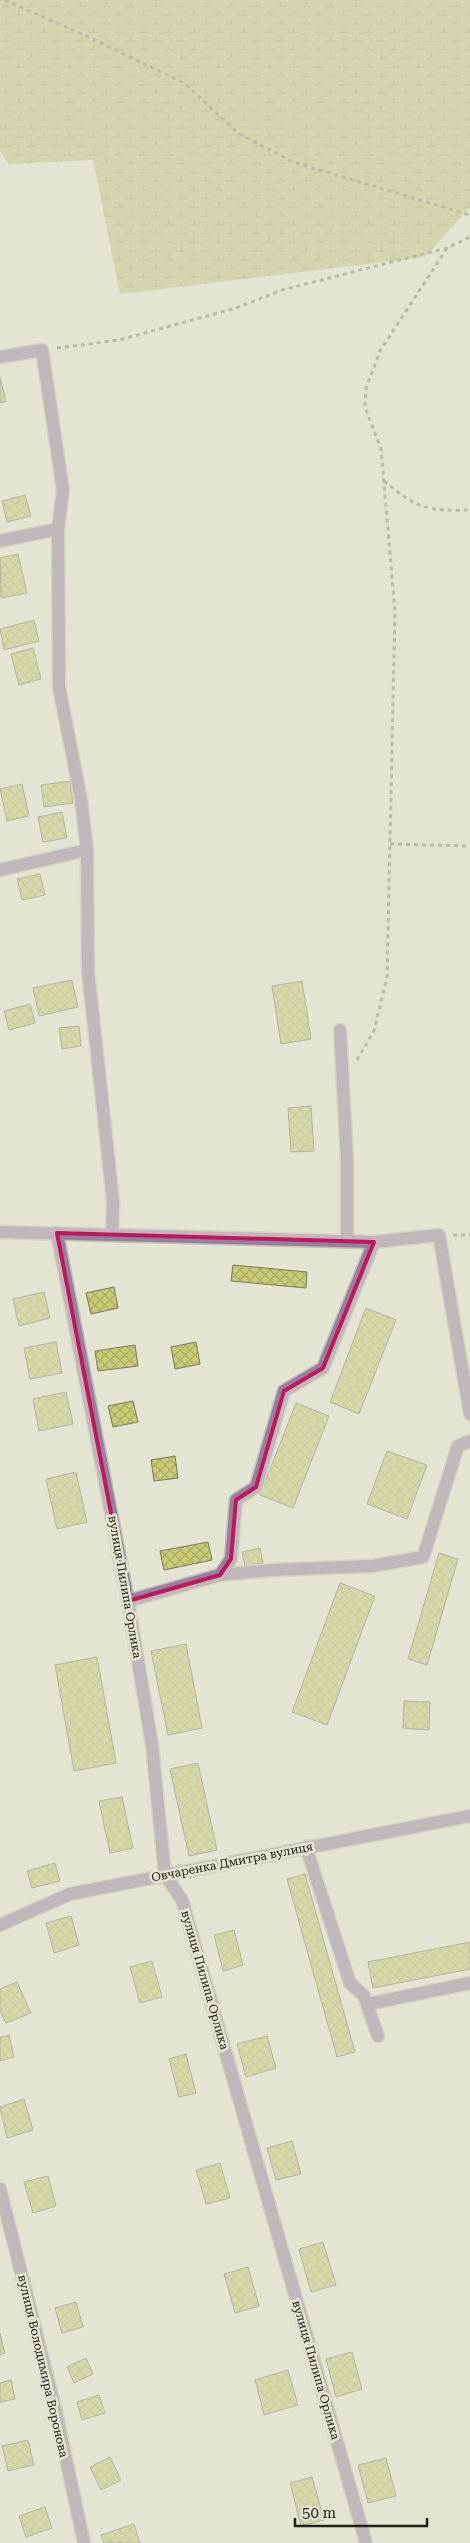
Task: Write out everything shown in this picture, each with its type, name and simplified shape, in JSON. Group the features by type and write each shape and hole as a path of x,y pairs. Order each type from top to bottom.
{"street":[{"path":"0,356 42,350 63,490 58,529 59,687 81,799 87,850 88,971 113,1201 112,1234"},
{"path":"0,542 58,529"},
{"path":"0,870 87,850"},
{"path":"340,1030 347,1160 347,1241"},
{"path":"0,1232 374,1242 439,1235 470,1414"},
{"name":"вулиця Пилипа Орлика","path":"57,1233 128,1601 152,1745 165,1875 182,1900 366,2543"},
{"path":"220,1575 231,1559 236,1500 256,1487 284,1391 323,1368 374,1242"},
{"path":"128,1601 220,1575 272,1570 372,1566 423,1556 458,1446 470,1441"},
{"name":"Овчаренка Дмитра вулиця","path":"0,1925 70,1894 470,1816"},
{"path":"306,1847 350,1983 364,1996 378,2036"},
{"path":"368,2004 470,1983"},
{"name":"вулиця Володимира Воронова","path":"0,2189 54,2403 84,2543"}],"path":[{"path":"5,0 97,41 184,83 238,133 293,162 470,215"},
{"path":"42,350 119,340 236,308 282,290 447,248 470,237"},
{"path":"356,1061 374,1031 387,977 395,612 381,449 365,407 366,388 380,351 447,248"},
{"path":"384,480 408,501 434,510 470,510"},
{"path":"390,844 470,846"}],"highlighted area":[{"path":"57,1233 374,1242 323,1368 284,1391 256,1487 236,1500 231,1559 220,1575 128,1601"}],"green space":[{"path":"0,0 470,0 470,207 425,257 120,294 93,160 9,164 0,151"}],"building":[{"path":"0,377 6,401 0,403"},
{"path":"25,495 31,516 7,522 2,501"},
{"path":"18,554 27,593 1,598 0,558"},
{"path":"34,620 39,641 4,650 0,629"},
{"path":"33,648 41,679 19,685 11,654"},
{"path":"70,781 73,803 44,807 41,785"},
{"path":"22,784 29,816 7,821 0,789"},
{"path":"62,812 67,838 43,842 38,817"},
{"path":"40,874 45,895 22,900 17,879"},
{"path":"72,980 78,1007 39,1016 33,988"},
{"path":"302,981 311,1039 281,1044 272,986"},
{"path":"30,1004 35,1023 9,1030 4,1011"},
{"path":"79,1026 81,1046 62,1049 59,1028"},
{"path":"311,1106 314,1151 291,1152 288,1108"},
{"path":"233,1265 307,1272 306,1288 231,1281"},
{"path":"114,1287 118,1308 91,1314 86,1293"},
{"path":"44,1292 50,1318 19,1326 13,1299"},
{"path":"366,1308 396,1320 359,1414 330,1402"},
{"path":"56,1342 62,1373 30,1379 24,1348"},
{"path":"196,1342 200,1364 175,1369 171,1347"},
{"path":"135,1345 138,1366 98,1371 95,1351"},
{"path":"66,1392 73,1424 39,1431 33,1399"},
{"path":"133,1401 138,1422 113,1427 108,1406"},
{"path":"296,1403 329,1416 293,1508 260,1495"},
{"path":"387,1451 427,1465 407,1519 367,1504"},
{"path":"175,1456 178,1478 154,1481 151,1460"},
{"path":"76,1472 87,1522 57,1529 46,1479"},
{"path":"208,1542 212,1560 164,1570 160,1551"},
{"path":"260,1548 263,1563 245,1566 242,1552"},
{"path":"439,1553 458,1559 427,1665 408,1659"},
{"path":"340,1583 375,1596 327,1725 292,1712"},
{"path":"186,1644 202,1728 168,1735 151,1651"},
{"path":"97,1657 116,1763 74,1771 55,1665"},
{"path":"404,1701 430,1702 429,1730 403,1728"},
{"path":"198,1763 217,1850 189,1856 170,1769"},
{"path":"122,1797 133,1848 110,1853 99,1801"},
{"path":"55,1863 60,1881 32,1888 27,1871"},
{"path":"305,1874 355,2052 337,2057 287,1879"},
{"path":"71,1916 79,1945 54,1953 46,1923"},
{"path":"234,1930 243,1965 223,1971 214,1935"},
{"path":"470,1942 470,1969 373,1988 368,1962"},
{"path":"152,1961 162,1997 140,2003 130,1967"},
{"path":"17,1982 31,2013 6,2023 0,2011 0,1989"},
{"path":"9,2035 14,2057 0,2061 0,2037"},
{"path":"267,2036 276,2068 246,2077 237,2044"},
{"path":"186,2054 196,2093 179,2097 169,2059"},
{"path":"24,2099 33,2130 7,2138 0,2107"},
{"path":"292,2141 301,2174 276,2180 267,2148"},
{"path":"220,2163 230,2198 206,2204 196,2170"},
{"path":"48,2176 56,2206 33,2213 24,2182"},
{"path":"323,2242 336,2285 311,2292 299,2249"},
{"path":"248,2267 259,2306 235,2313 224,2274"},
{"path":"76,2302 83,2327 62,2333 55,2308"},
{"path":"0,2333 5,2353 0,2355"},
{"path":"352,2352 362,2389 336,2397 326,2359"},
{"path":"86,2358 93,2374 74,2383 67,2367"},
{"path":"288,2370 298,2405 264,2415 255,2380"},
{"path":"11,2380 15,2399 0,2402 0,2383"},
{"path":"99,2395 105,2413 82,2420 77,2402"},
{"path":"28,2440 34,2465 8,2471 2,2446"},
{"path":"110,2457 121,2480 101,2490 90,2467"},
{"path":"386,2458 396,2496 368,2503 358,2465"},
{"path":"312,2477 324,2520 301,2526 290,2483"},
{"path":"45,2507 52,2528 26,2537 19,2516"},
{"path":"134,2524 140,2543 104,2543 101,2535"}]}
